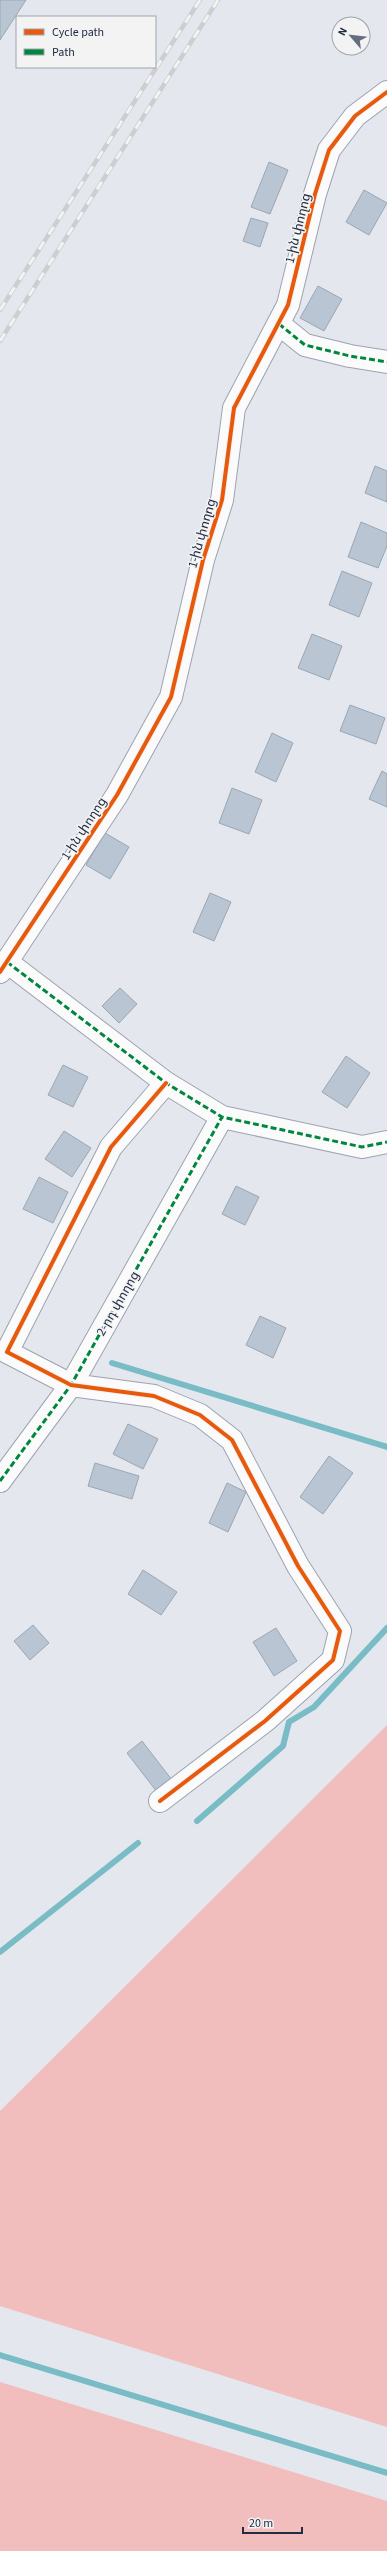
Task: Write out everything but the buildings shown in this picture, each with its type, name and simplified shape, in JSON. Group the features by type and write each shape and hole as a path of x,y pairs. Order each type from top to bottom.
{"street":[{"name":"1-ին փողոց","path":"3,967 117,795 171,697 203,560 222,500 234,408 288,305 315,194 329,150 355,116 387,92"},
{"path":"279,324 305,344 350,356 387,362"},
{"path":"3,967 166,1083 222,1117 362,1147 387,1142"},
{"path":"160,1801 265,1721 333,1660 340,1631 298,1566 232,1440 200,1415 154,1396 71,1385 7,1352 111,1147 166,1083"},
{"name":"2-րդ փողոց","path":"0,1481 71,1385 222,1117"}],"shaded area":[{"path":"387,1725 387,2427 0,2306 0,2111"},
{"path":"0,2382 387,2501 387,2551 0,2551"}],"waterway":[{"path":"112,1363 387,1447"},
{"path":"197,1821 283,1746 289,1722 314,1707 387,1628"},
{"path":"0,1952 138,1843"},
{"path":"0,2355 387,2473"}],"railway":[{"path":"0,310 200,0"},
{"path":"0,341 218,0"}],"marked path":[{"path":"279,324 305,345 350,356 387,362"},
{"path":"7,962 166,1083 222,1117 362,1147 387,1142"},
{"path":"0,1481 71,1385 222,1117"}],"cycle path":[{"path":"0,972 117,795 171,697 203,560 222,500 234,408 288,305 315,194 329,150 355,116 387,92"},
{"path":"160,1801 265,1721 333,1660 340,1631 298,1566 232,1440 200,1415 154,1396 71,1385 7,1352 111,1147 166,1083"}]}
